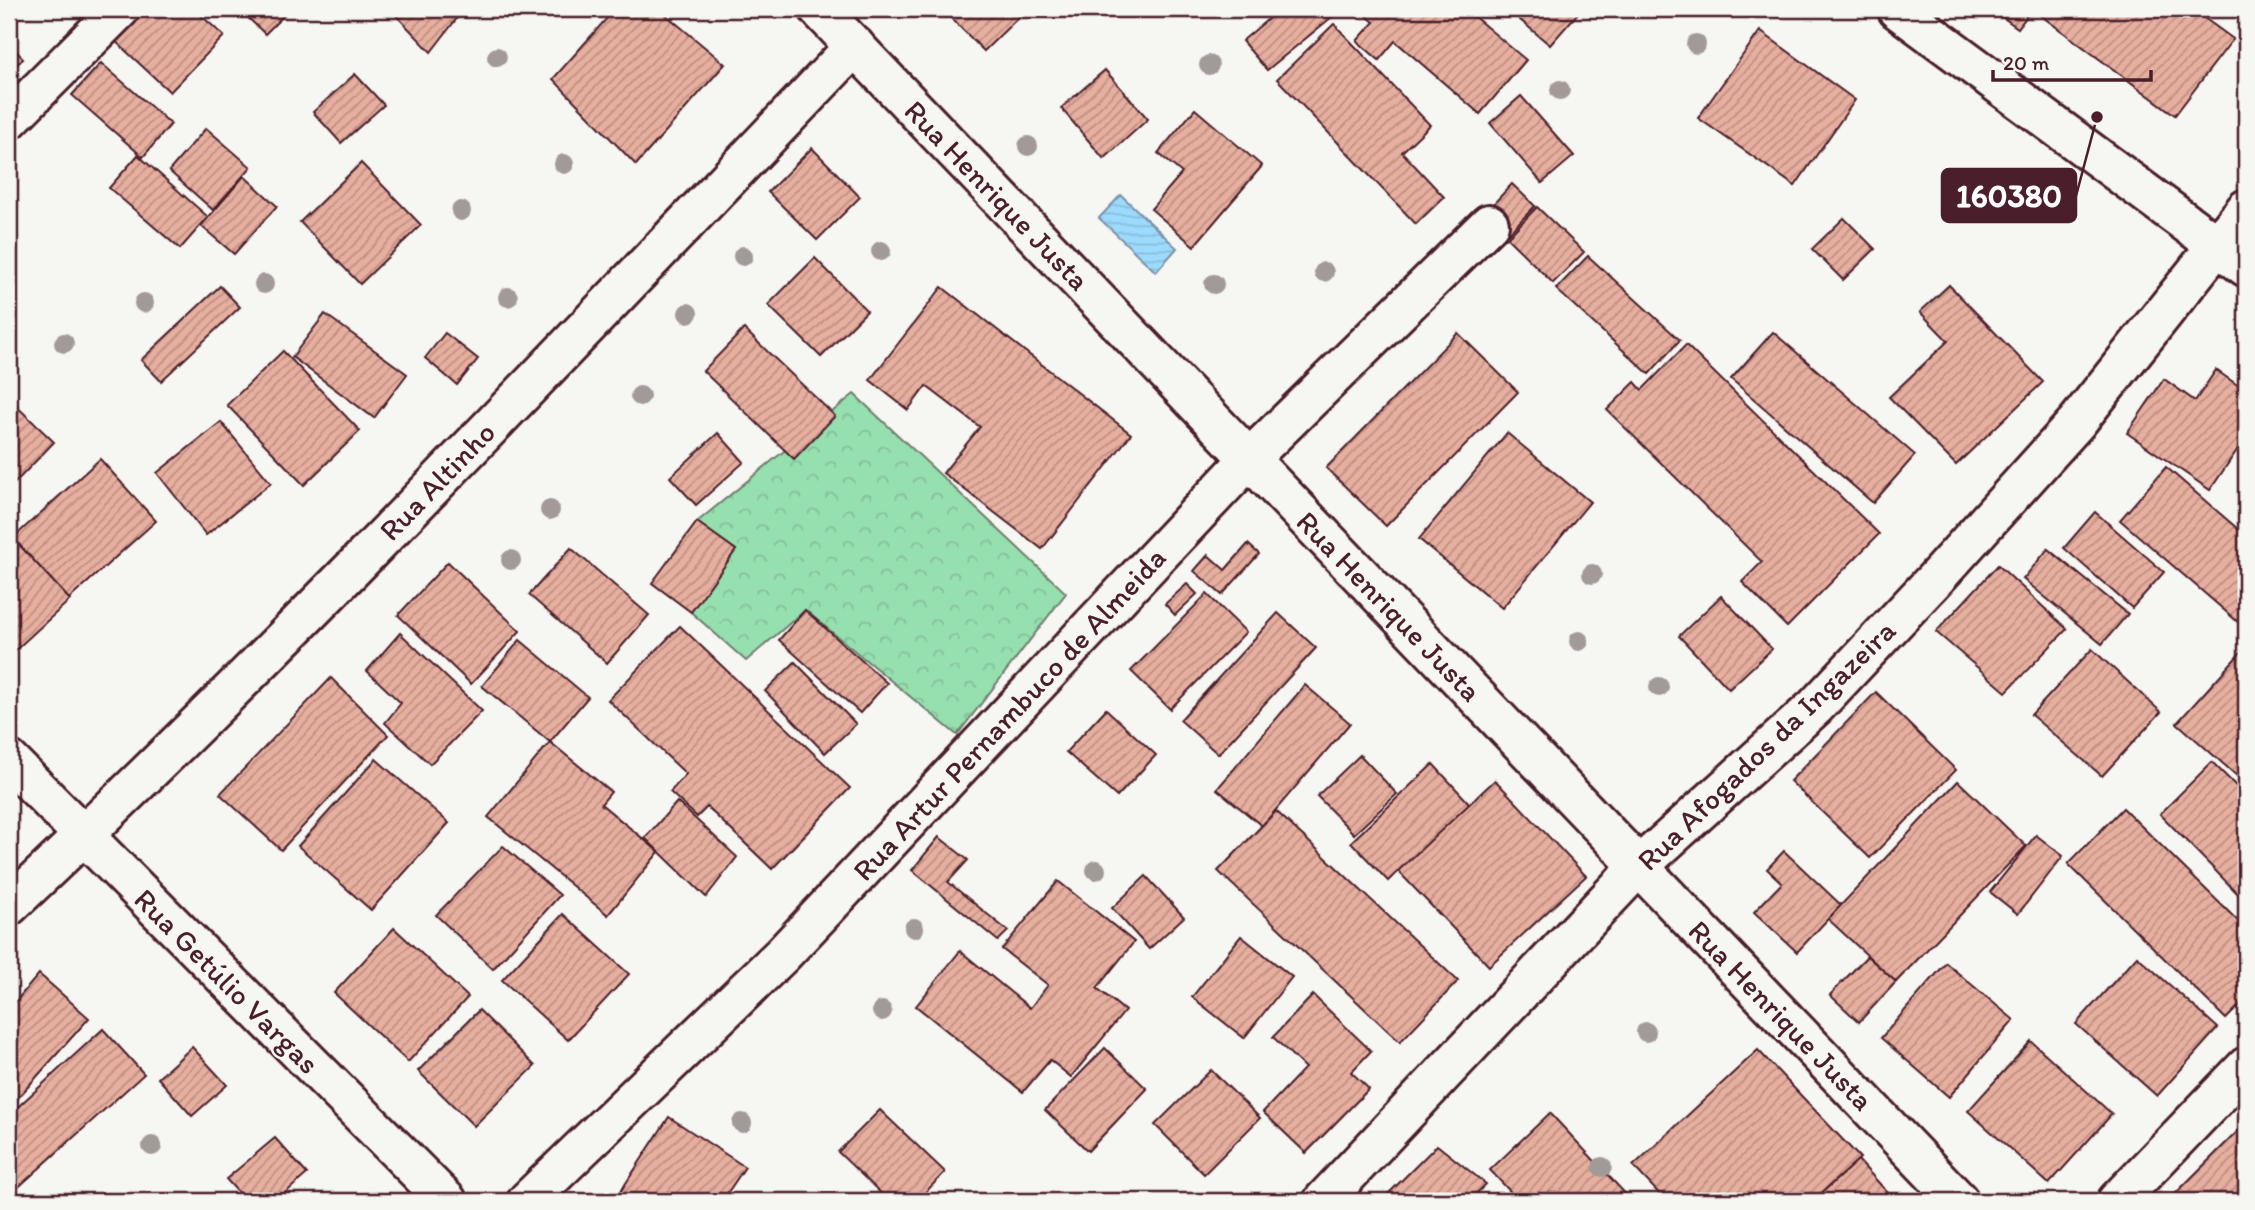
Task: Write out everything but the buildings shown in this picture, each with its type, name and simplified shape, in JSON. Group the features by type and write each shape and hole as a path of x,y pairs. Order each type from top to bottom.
{"street":[{"path":"9,120 120,9"},
{"name":"Rua Henrique Justa","path":"820,9 1959,1201"},
{"path":"1897,9 2233,256"},
{"name":"Rua Altinho","path":"9,906 83,836 452,467 855,46"},
{"name":"Rua Afogados da Ingazeira","path":"1323,1201 1638,867 1815,707 1937,577 2077,422 2233,256 2246,209"},
{"name":"Rua Artur Pernambuco de Almeida","path":"527,1201 783,954 1249,459 1489,224"},
{"name":"Rua Getúlio Vargas","path":"9,760 447,1201"},
{"path":"2117,1201 2246,1067"}],"green space":[{"path":"854,394 1066,593 957,735 805,610 746,661 691,612 736,550 697,522"}],"water":[{"path":"1121,195 1177,248 1156,272 1099,218"}],"place":[{"name":"160380","path":"2097,117"}]}
